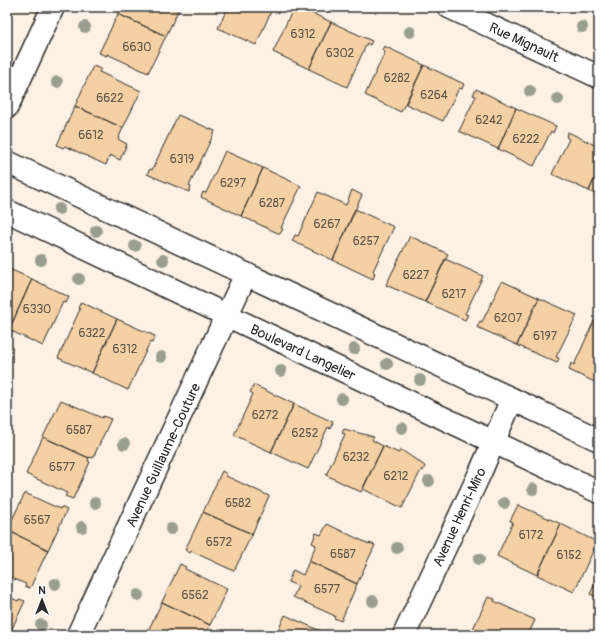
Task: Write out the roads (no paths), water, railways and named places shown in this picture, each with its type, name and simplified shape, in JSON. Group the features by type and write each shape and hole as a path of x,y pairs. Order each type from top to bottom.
{"main road":[{"path":"7,107 53,7"},
{"name":"Rue Mignault","path":"449,7 599,77"},
{"path":"7,162 599,440"},
{"name":"Boulevard Langelier","path":"7,211 599,492"},
{"name":"Avenue Guillaume-Couture","path":"78,635 246,274"},
{"name":"Avenue Henri-Miro","path":"404,635 512,399"}]}
